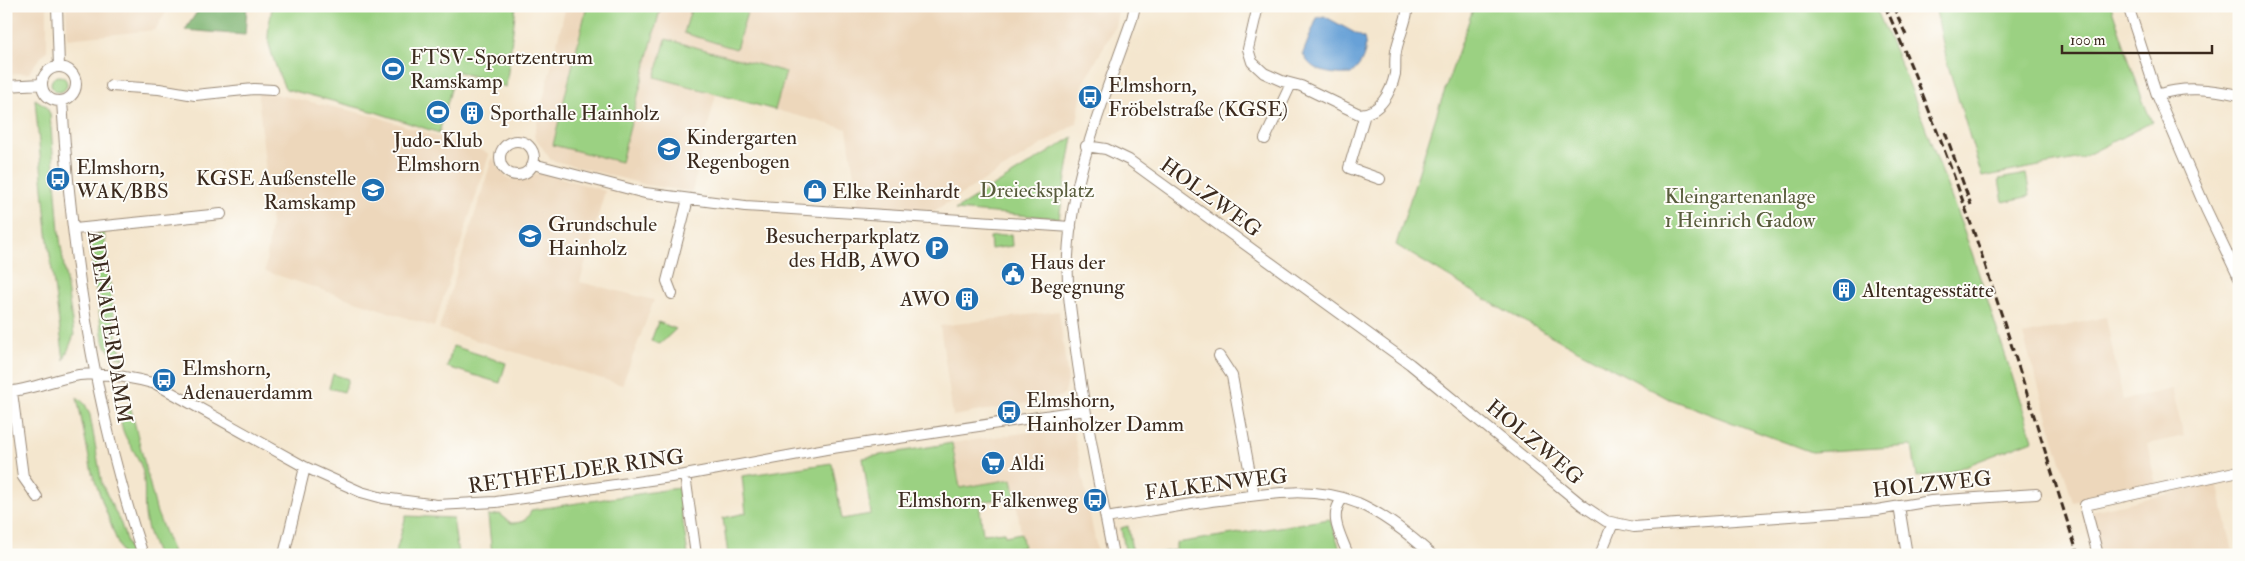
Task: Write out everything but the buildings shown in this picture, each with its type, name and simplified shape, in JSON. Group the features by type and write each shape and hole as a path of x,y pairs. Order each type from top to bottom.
{"street":[{"path":"56,6 58,67"},
{"path":"1113,555 1085,410 1068,295 1068,256 1071,227 1086,146 1135,6"},
{"path":"1258,6 1248,49 1248,55 1256,68 1291,84 1301,86 1352,112 1365,114 1380,105 1389,92 1395,72 1394,60 1408,6"},
{"path":"2128,6 2157,95 2206,209 2239,278"},
{"path":"58,67 69,70 76,78 72,95 62,100 56,100 46,95 42,84 45,74 58,67"},
{"path":"6,86 42,84"},
{"path":"1264,139 1291,84"},
{"path":"111,86 159,89 195,95 254,89 273,90"},
{"path":"2157,95 2170,91 2206,89 2239,95"},
{"name":"ADENAUERDAMM","path":"62,100 74,230 96,374 118,477 143,555"},
{"path":"1365,114 1349,168 1380,179"},
{"name":"HOLZWEG","path":"1086,146 1106,149 1129,160 1410,364 1582,505 1606,521 1634,527 1899,506 1932,500 2036,494"},
{"path":"533,164 645,193 688,199 775,209 1071,227"},
{"path":"672,294 667,281 688,199"},
{"path":"74,230 221,214"},
{"path":"1219,356 1232,376 1254,495"},
{"name":"RETHFELDER RING","path":"9,392 78,376 96,374 130,377 156,384 305,467 361,492 383,498 437,505 496,502 685,476 826,449 1085,410"},
{"path":"9,392 22,477 37,497"},
{"path":"284,555 305,467"},
{"path":"2098,555 2085,505 2239,471"},
{"path":"685,476 696,555"},
{"name":"FALKENWEG","path":"1106,518 1254,495 1288,492 1342,499 1369,509 1390,522 1432,555"},
{"path":"1342,499 1335,511 1335,519 1348,555"},
{"path":"1899,506 1907,555"},
{"path":"1600,555 1613,523"}],"shaded area":[{"path":"6,6 47,6 47,51 29,73 6,74"},
{"path":"66,6 170,6 155,30 67,39"},
{"path":"566,6 1119,6 1115,26 1083,85 1077,123 934,211 859,207 847,129 716,94 692,192 647,185 551,160 534,136"},
{"name":"KGSE Außenstelle Ramskamp","path":"258,93 274,94 374,116 486,152 489,155 434,327 265,271 271,224"},
{"name":"Grundschule Hainholz","path":"493,156 497,167 508,178 518,180 541,172 605,191 580,282 654,300 622,385 439,329"},
{"path":"1059,311 1068,381 1064,395 1057,398 953,416 940,326"},
{"path":"2106,317 2123,400 2172,389 2184,436 2147,444 2156,484 2073,502 2023,335"},
{"path":"1067,427 1073,428 1098,555 979,555 1023,547 1013,480 960,488 952,443"},
{"path":"2217,483 2234,555 2094,555 2082,513"}],"green space":[{"path":"201,6 247,6 245,35 185,30"},
{"name":"FTSV-Sportzentrum Ramskamp","path":"272,6 516,6 506,87 456,71 439,133 375,112 286,89 272,56 268,38"},
{"path":"587,6 661,6 621,162 553,145"},
{"path":"692,6 749,6 736,49 684,33"},
{"name":"Kleingartenanlage 1 Heinrich Gadow","path":"1474,6 1875,6 1910,86 1972,253 2033,440 1947,473 1917,477 1912,446 1811,452 1669,399 1505,311 1396,245 1438,110"},
{"path":"1935,6 2111,6 2152,122 2081,158 1982,177 1947,62"},
{"path":"666,39 786,72 775,110 655,77"},
{"path":"59,76 65,78 67,84 65,90 59,92 53,90 51,84 53,78"},
{"path":"35,99 46,106 50,114 59,232 74,335 64,360 47,233"},
{"name":"Dreiecksplatz","path":"1073,137 1059,218 955,210"},
{"path":"2026,174 2030,196 2003,202 1999,179"},
{"path":"104,232 117,342 124,359 111,352 103,340 90,248 91,239 96,234"},
{"path":"1011,234 1012,246 991,249 990,237"},
{"path":"658,322 676,329 660,344 651,341"},
{"path":"453,346 506,363 500,383 447,367"},
{"path":"333,374 348,379 344,392 329,388"},
{"path":"77,397 85,404 90,415 102,484 121,524 131,555 122,555 92,473"},
{"path":"130,405 157,513 174,555 157,555 148,530 142,470 122,427 121,413"},
{"path":"952,443 960,488 1012,479 1017,505 1008,507 1006,498 979,502 983,534 1004,532 1005,536 1021,533 1024,547 979,555 728,555 723,518 746,513 742,476 832,463 842,519 871,514 863,458"},
{"path":"678,488 688,555 492,555 488,516 500,514 511,523 518,523 528,517 531,510"},
{"path":"406,516 453,518 458,555 395,555"},
{"path":"1330,519 1342,555 1147,555 1176,550 1176,543"},
{"path":"1128,526 1132,550 1138,555 1126,555 1121,528"}],"water":[{"path":"1324,16 1364,38 1365,53 1351,74 1336,74 1322,71 1316,69 1306,60 1303,53 1317,18"}],"railway":[{"path":"1885,6 1914,73 1966,209 2078,555"},
{"path":"1893,6 1906,35"},
{"path":"1945,132 1971,205"}],"place":[{"name":"FTSV-Sportzentrum Ramskamp","path":"393,69"},
{"name":"Elmshorn, Fröbelstraße (KGSE)","path":"1090,97"},
{"name":"Judo-Klub Elmshorn","path":"438,112"},
{"name":"Sporthalle Hainholz","path":"472,113"},
{"name":"Kindergarten Regenbogen","path":"669,149"},
{"name":"Elmshorn, WAK/BBS","path":"58,179"},
{"name":"KGSE Außenstelle Ramskamp","path":"373,190"},
{"name":"Elke Reinhardt","path":"815,191"},
{"name":"Grundschule Hainholz","path":"530,236"},
{"name":"Besucherparkplatz des HdB, AWO","path":"937,248"},
{"name":"Haus der Begegnung","path":"1013,274"},
{"name":"Altentagesstätte","path":"1844,290"},
{"name":"AWO","path":"967,299"},
{"name":"Elmshorn, Adenauerdamm","path":"164,380"},
{"name":"Elmshorn, Hainholzer Damm","path":"1009,412"},
{"name":"Aldi","path":"993,463"},
{"name":"Elmshorn, Falkenweg","path":"1095,500"}]}
